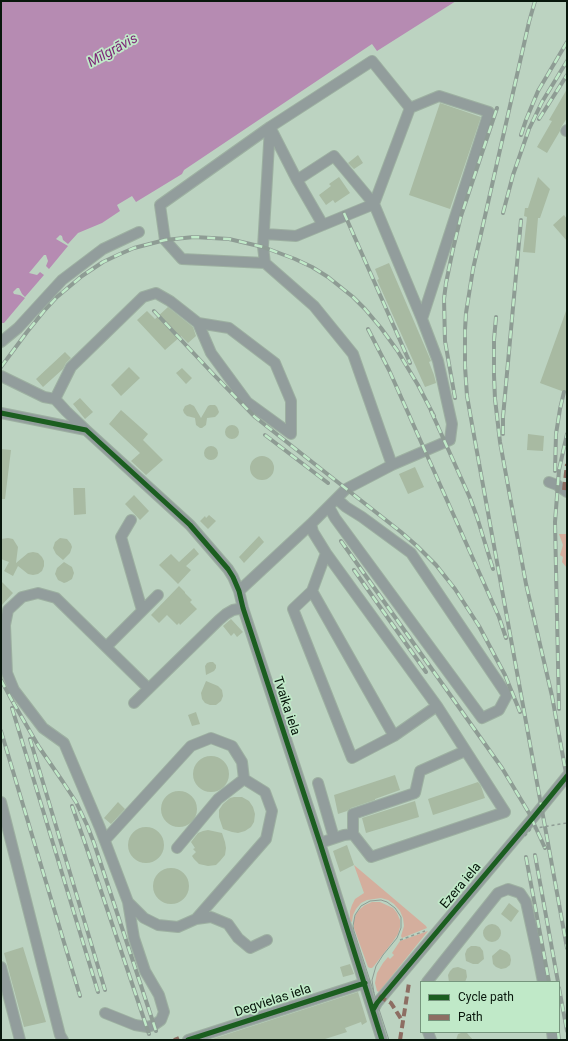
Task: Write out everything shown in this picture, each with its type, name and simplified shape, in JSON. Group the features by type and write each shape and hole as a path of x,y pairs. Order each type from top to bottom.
{"street":[{"path":"392,465 353,354 314,306 264,263 182,259 165,240 160,205 270,127 372,61 410,108"},
{"path":"265,234 296,236 374,204 410,108 439,96 489,112 422,319"},
{"path":"270,127 297,180 323,225"},
{"path":"264,263 263,247 265,234 270,127"},
{"path":"239,590 311,524 346,489 392,465 450,440 452,424 451,417 438,361 374,204 334,156 297,180"},
{"path":"1,342 18,328 62,280 103,249 139,232"},
{"path":"1,376 44,397 55,399 71,367 143,297 156,293 170,301 198,322 229,328 275,363 291,401 291,434 247,402 211,353 198,322"},
{"name":"Tvaika iela","path":"55,399 86,430 190,525 228,569 233,577 239,590 242,608 320,843 382,1040"},
{"path":"1,414 86,430"},
{"path":"549,482 557,485 567,492"},
{"path":"329,507 482,718 499,710 507,695 411,552 346,507 337,499"},
{"path":"131,520 121,537 142,610"},
{"path":"311,524 313,532 326,552 437,706 505,812 371,857 353,834 353,814 415,793 420,771 465,750"},
{"path":"326,552 312,592 293,609 352,758 394,736 437,706"},
{"path":"312,592 394,736"},
{"path":"105,1013 135,1025 147,1027 154,1025 161,1020 164,1012 159,995 145,971 134,938 128,902 105,840 64,743 43,728 14,690 8,673 4,620 8,610 22,597 38,593 56,598 148,688"},
{"path":"106,647 158,595"},
{"path":"134,703 222,617 233,610 242,608"},
{"path":"105,840 191,746 211,738 232,746 242,762 244,778 264,792 272,811 266,839 196,919"},
{"name":"Ezera iela","path":"373,1010 567,776"},
{"path":"177,848 218,799 244,778"},
{"path":"318,783 334,838"},
{"path":"1,802 60,1035 63,1040"},
{"path":"320,843 344,835 353,834"},
{"path":"428,981 498,894 508,889 520,893 526,902 543,981"},
{"path":"128,902 144,918 158,925 178,927 196,919 211,917 228,924 238,938 250,948 267,940"},
{"path":"2,971 20,1040"},
{"name":"Degvielas iela","path":"188,1040 365,983"}],"path":[{"path":"525,836 531,829 567,823"},
{"path":"400,940 426,931"}],"shaded area":[{"path":"567,532 567,568 562,562 563,557 560,555 563,545 559,534 566,534"},
{"path":"354,865 427,928 402,938 401,936 404,926 400,911 394,904 381,898 367,900 361,903 353,915 352,922 350,921 350,911 355,899 364,893"},
{"path":"372,902 380,902 393,908 400,920 400,927 394,940 374,966 370,968 368,967 354,928 354,921 356,914 360,909"},
{"path":"428,931 379,992 377,991 375,983 377,973 388,957 390,959 394,955 392,953 400,941"}],"water":[{"name":"Mīlgrāvis","path":"1,1 456,1 377,51 372,44 184,170 182,174 136,202 132,196 117,205 120,211 102,223 78,233 68,244 60,235 56,239 68,246 49,269 46,266 48,261 46,255 44,255 29,273 37,275 40,272 44,275 25,297 19,288 13,292 14,294 25,298 4,323 1,323"}],"building":[{"path":"567,89 567,118 547,153 537,147 552,121 549,120"},
{"path":"440,103 481,117 450,209 409,195"},
{"path":"358,155 363,163 354,169 348,163"},
{"path":"339,177 350,193 335,203 333,200 326,205 319,195 331,186 329,184"},
{"path":"538,177 550,189 540,218 538,218 535,253 523,252 527,217 524,216 525,208 528,208"},
{"path":"564,215 567,219 567,241 553,225"},
{"path":"389,263 431,361 429,362 436,383 425,387 377,280 379,279 375,269"},
{"path":"168,307 193,327 196,336 188,343 181,336 165,350 137,320 147,311 155,319"},
{"path":"567,311 567,393 540,383"},
{"path":"65,352 71,358 63,369 43,387 36,379"},
{"path":"129,367 140,378 121,396 111,385"},
{"path":"182,368 192,378 186,384 176,373"},
{"path":"80,398 93,412 85,419 73,404"},
{"path":"190,404 194,406 201,418 210,405 215,405 219,412 215,417 207,418 206,425 200,428 196,425 195,418 187,416 184,413 183,410 185,406"},
{"path":"121,410 148,434 143,440 163,460 146,475 131,461 140,453 109,424"},
{"path":"229,425 235,425 239,429 239,435 235,439 229,439 225,435 225,429"},
{"path":"528,434 544,436 543,451 527,450"},
{"path":"208,446 214,446 218,450 218,456 214,460 208,460 204,456 204,450"},
{"path":"1,449 11,450 5,499 1,499"},
{"path":"262,456 267,457 273,463 273,473 267,479 262,480 257,479 251,473 250,468 251,463 257,457"},
{"path":"415,467 424,487 408,494 399,474"},
{"path":"73,488 85,488 86,514 74,515"},
{"path":"134,495 149,511 140,520 125,504"},
{"path":"209,515 216,521 208,529 200,521 205,516 206,518"},
{"path":"259,536 264,542 244,563 239,557"},
{"path":"60,538 67,539 72,547 70,553 63,560 56,554 53,548 55,542"},
{"path":"1,539 13,539 18,547 16,563 28,553 38,553 44,561 42,571 38,574 28,574 18,566 13,576 4,571 9,562 1,559"},
{"path":"194,548 199,554 186,566 191,570 178,584 159,565 171,554 179,562"},
{"path":"64,562 72,567 74,573 72,579 64,583 58,580 55,574 57,568"},
{"path":"1,581 13,593 1,606"},
{"path":"179,586 192,600 190,602 197,609 180,625 179,623 177,625 167,615 159,623 151,615"},
{"path":"231,619 243,632 237,637 234,633 231,636 223,626"},
{"path":"210,662 213,662 216,665 216,668 214,671 206,675 205,666"},
{"path":"206,681 218,686 222,690 223,696 221,701 216,705 205,703 202,699 201,693"},
{"path":"196,712 200,724 192,726 188,715"},
{"path":"215,756 224,761 228,767 228,781 224,787 215,792 207,792 198,787 194,781 193,770 198,761 204,757"},
{"path":"395,775 400,790 338,814 334,795"},
{"path":"478,782 485,798 433,815 428,799"},
{"path":"183,791 192,796 196,802 196,816 192,822 183,827 175,827 166,822 162,816 161,805 166,796 172,792"},
{"path":"242,797 249,801 255,814 254,822 251,827 238,833 223,829 219,817 219,810 223,804 230,798"},
{"path":"415,801 419,817 366,833 362,818"},
{"path":"118,802 125,809 111,824 104,818"},
{"path":"150,827 159,832 163,838 163,852 159,858 150,863 142,863 133,858 129,852 128,841 133,832 139,828"},
{"path":"208,830 222,833 226,848 225,855 216,865 208,866 199,864 194,859 192,856 196,852 193,849 195,848 191,842 198,833"},
{"path":"347,845 354,865 340,872 333,851"},
{"path":"175,868 184,873 188,879 188,893 184,899 175,904 167,904 158,899 154,893 153,882 158,873 164,869"},
{"path":"509,903 519,911 511,922 501,914"},
{"path":"488,924 496,924 501,929 499,940 496,942 488,942 483,937 483,929"},
{"path":"471,946 480,947 483,951 484,959 478,964 473,964 466,961 465,954 467,949"},
{"path":"23,947 46,1022 24,1027 4,953"},
{"path":"500,949 510,955 511,960 510,965 501,969 493,964 492,956"},
{"path":"350,964 354,974 343,977 340,967"},
{"path":"458,967 466,970 467,977 465,981 449,981 448,975 453,968"},
{"path":"358,992 367,1022 362,1025 361,1022 345,1028 347,1032 322,1040 209,1040"},
{"path":"467,1033 473,1040 456,1040 458,1034"}],"tram line":[{"path":"374,993 372,980 376,966 397,938 401,928 401,917 395,908 387,902 381,900 370,901 361,906 355,915 353,926 354,931 389,1040"}],"railway":[{"path":"535,1 473,269 466,313 465,366 467,396 567,948"},
{"path":"521,135 538,91 567,42"},
{"path":"503,213 513,175 529,129 542,102 567,61"},
{"path":"539,119 567,75"},
{"path":"455,398 445,341 444,299 446,283 461,216 497,108"},
{"path":"344,213 410,363"},
{"path":"503,434 503,417 521,220"},
{"path":"1,367 27,332 57,297 82,276 103,262 134,248 165,240 194,237 229,239 263,247 295,259 328,277 353,297 381,328 397,350 418,385 434,416"},
{"path":"154,311 255,417 401,532 436,565 455,589 479,626 505,675 520,712"},
{"path":"496,317 494,340 494,375 500,442 526,584 552,696 567,779"},
{"path":"368,329 389,370 499,617 506,638"},
{"path":"555,471 556,434 564,392"},
{"path":"431,411 470,498 493,569"},
{"path":"559,709 555,522 559,470 567,434"},
{"path":"265,435 328,483"},
{"path":"341,541 502,768 529,813 545,848"},
{"path":"354,570 426,672"},
{"path":"1,680 15,706"},
{"path":"13,702 39,747 76,802 87,825 156,1031"},
{"path":"12,708 98,992"},
{"path":"1,731 80,996"},
{"path":"30,739 105,990"},
{"path":"72,806 149,1034"},
{"path":"535,855 558,981"},
{"path":"526,857 549,981"},
{"path":"560,993 567,1031"},
{"path":"558,1033 559,1040"}],"marked path":[{"path":"564,490 567,464"},
{"path":"400,1040 409,983"},
{"path":"379,996 391,1003 403,1022"},
{"path":"174,1040 179,1038"}],"cycle path":[{"path":"1,413 86,430 190,525 228,569 233,577 239,591 243,608 320,843 382,1040"},
{"path":"373,1010 377,1003 567,776"},
{"path":"188,1040 365,983"}]}
